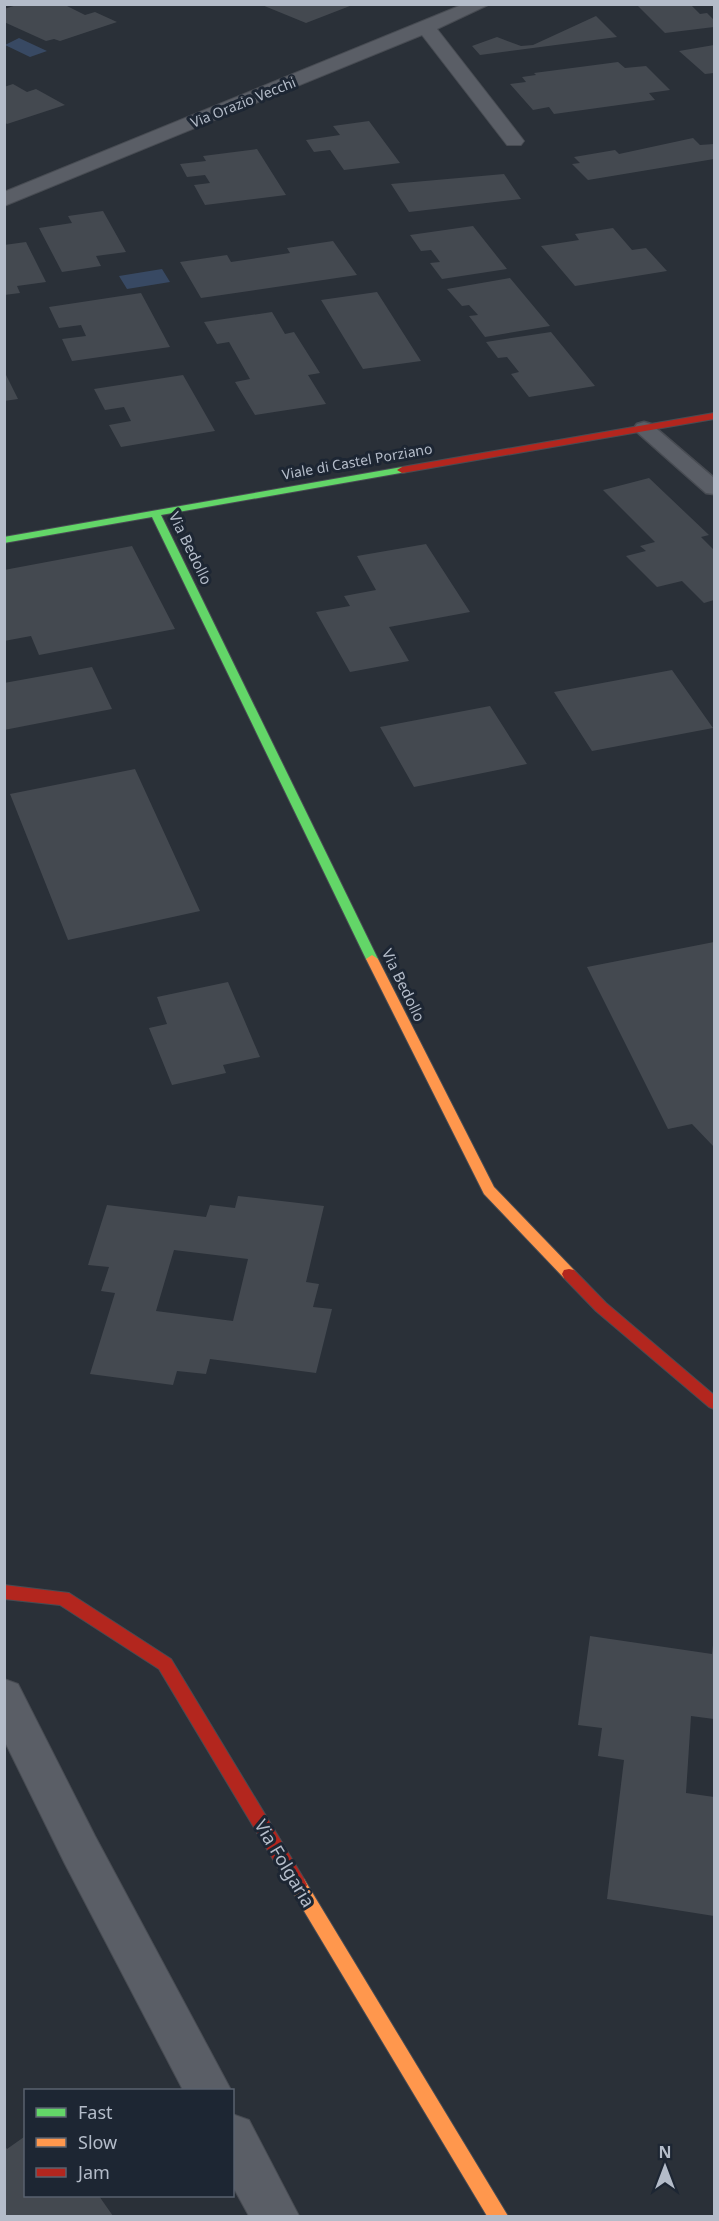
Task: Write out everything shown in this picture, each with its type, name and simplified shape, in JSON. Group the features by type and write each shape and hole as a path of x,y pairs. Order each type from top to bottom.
{"street":[{"name":"Via Orazio Vecchi","path":"4,200 481,4"},
{"path":"426,27 514,141"},
{"name":"Viale di Castel Porziano","path":"4,540 714,416"},
{"name":"Via Bedollo","path":"155,513 419,1055 489,1190 601,1307 714,1403"},
{"name":"Via Folgaria","path":"4,1592 63,1598 165,1664 498,2217"},
{"path":"4,1697 80,1850 207,2089"},
{"path":"234,2141 275,2217"}],"lane":[{"path":"644,428 714,488"}],"water":[{"path":"19,38 47,51 30,57 5,45"},
{"path":"162,269 170,282 127,289 119,276"}],"building":[{"path":"20,4 63,4 85,15 95,12 117,22 60,41 54,39 46,41 4,22 4,9"},
{"path":"262,4 355,4 306,23 262,5"},
{"path":"636,4 690,4 700,14 707,13 714,20 714,27 665,33"},
{"path":"596,16 617,37 480,55 472,46 497,37 521,46 533,45"},
{"path":"714,45 714,73 705,74 679,51"},
{"path":"618,62 625,68 646,66 670,90 649,93 655,100 554,114 549,107 533,110 510,84 526,82 522,77 536,75 534,73"},
{"path":"13,84 27,92 36,89 65,105 7,124 4,122 4,87"},
{"path":"369,121 400,163 344,170 330,150 314,152 306,140 340,135 333,126"},
{"path":"693,138 700,145 714,144 714,159 588,180 572,164 580,163 574,157 615,150 619,154"},
{"path":"257,149 286,195 205,205 194,185 210,183 205,175 187,177 180,164 206,161 203,156"},
{"path":"504,174 521,199 409,212 391,184"},
{"path":"103,211 126,252 96,256 101,266 62,272 39,228 72,223 68,216"},
{"path":"473,226 507,269 442,279 430,263 440,262 431,250 421,251 410,235"},
{"path":"613,228 632,250 646,248 667,271 575,286 541,246 579,240 575,234"},
{"path":"333,241 357,275 201,298 180,262 227,255 231,262 290,253 287,248"},
{"path":"26,242 46,282 17,286 20,293 4,295 4,245"},
{"path":"510,278 550,326 485,337 469,316 478,315 469,305 462,306 447,289"},
{"path":"377,292 421,361 363,369 321,300"},
{"path":"141,293 170,347 72,361 62,339 86,336 81,325 59,328 49,307"},
{"path":"272,312 285,334 294,332 320,373 308,375 326,404 255,415 235,382 250,379 229,342 217,344 204,322"},
{"path":"551,332 595,386 529,397 511,374 519,372 507,357 498,358 486,342"},
{"path":"4,371 18,399 4,401"},
{"path":"183,375 215,431 121,447 109,425 131,421 124,407 105,410 94,389"},
{"path":"649,478 709,535 701,537 714,550 714,600 704,603 682,581 657,587 626,556 646,551 640,546 655,542 603,490"},
{"path":"426,544 470,612 389,627 409,661 350,672 316,612 350,606 344,596 376,590 357,556"},
{"path":"132,546 175,629 39,655 31,636 4,641 4,570"},
{"path":"92,667 112,709 4,730 4,683"},
{"path":"672,670 713,728 592,751 554,692"},
{"path":"490,706 527,764 414,787 380,727"},
{"path":"135,769 200,911 68,940 10,794"},
{"path":"714,942 714,1147 692,1124 668,1129 587,967"},
{"path":"228,982 260,1057 223,1065 226,1073 172,1085 149,1028 167,1024 157,997"},
{"path":"238,1196 324,1206 306,1282 319,1284 313,1307 332,1309 316,1373 210,1359 206,1374 177,1371 173,1385 90,1374 115,1293 101,1291 109,1267 88,1265 107,1205 206,1217 210,1205 235,1208","holes":["174,1250 248,1259 233,1321 156,1311"]},
{"path":"590,1636 712,1654 714,1636 714,1719 691,1716 686,1793 714,1797 714,1916 607,1899 624,1760 598,1756 602,1728 578,1725"},
{"path":"24,2137 24,2197 100,2197 113,2216 4,2216 4,2145 7,2149"}],"traffic: fast":[{"path":"4,540 402,470"},
{"path":"155,513 372,959"}],"traffic: slow":[{"path":"372,959 489,1190 569,1274"},
{"path":"298,1885 498,2216"}],"traffic: jam":[{"path":"402,470 714,416"},
{"path":"569,1274 601,1307 714,1403"},
{"path":"4,1592 63,1598 165,1664 298,1885"}]}
